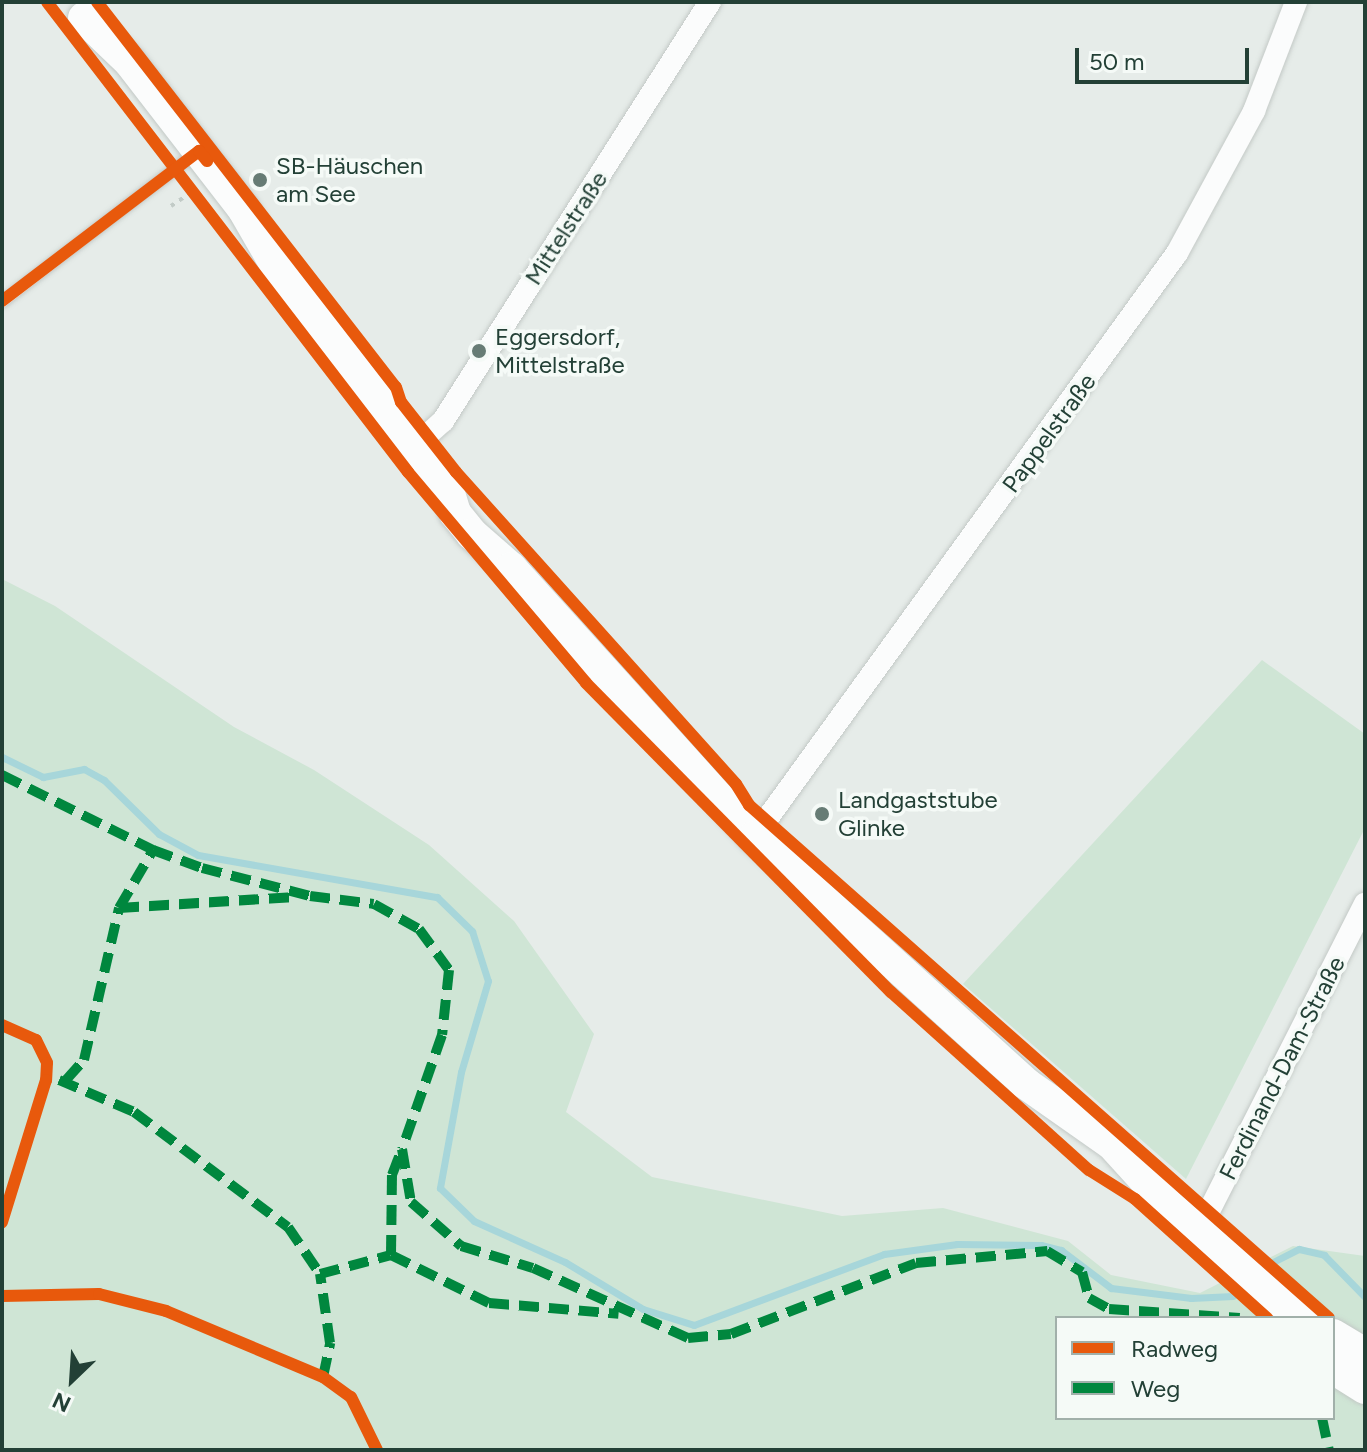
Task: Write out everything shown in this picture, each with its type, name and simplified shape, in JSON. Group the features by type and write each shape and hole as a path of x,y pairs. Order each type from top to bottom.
{"main road":[{"path":"78,10 129,61 191,169 244,210 281,274 448,490 470,502 488,521 511,568 754,837 1054,1108 1112,1144 1165,1202 1279,1307 1303,1316"},
{"path":"1335,1336 1365,1354"},
{"path":"1335,1369 1365,1388"}],"street":[{"name":"Mittelstraße","path":"414,447 443,421 710,2"},
{"name":"Pappelstraße","path":"754,837 863,693 1177,253 1254,111 1296,2"},
{"name":"Ferdinand-Dam-Straße","path":"1195,1229 1207,1215 1365,904"}],"lane":[{"path":"2,301 191,169"}],"path":[{"path":"171,206 191,169"}],"green space":[{"path":"2,579 55,606 234,727 314,770 429,845 514,921 594,1034 566,1112 652,1177 842,1216 943,1208 1068,1241 1111,1275 1200,1293 1293,1246 1365,1256 1365,1450 2,1450"},
{"path":"1262,660 1365,734 1365,828 1186,1179 963,984"}],"waterway":[{"path":"2,757 43,777 84,769 104,780 159,834 198,855 437,897 472,931 488,981 461,1072 440,1188 474,1221 565,1262 643,1309 694,1325 884,1254 957,1244 1041,1245 1061,1250 1111,1288 1191,1298 1233,1296"},
{"path":"1273,1262 1299,1249 1324,1255 1365,1297"}],"marked path":[{"path":"2,775 153,850 202,868 310,896 374,904 419,929 449,970 442,1035 402,1149 411,1202 461,1246 533,1268 688,1338 731,1334 916,1263 1047,1251 1082,1272 1089,1298 1109,1309 1211,1316"},
{"path":"119,908 153,850"},
{"path":"66,1080 84,1060 119,908 292,897"},
{"path":"59,1080 134,1112 288,1227 320,1274"},
{"path":"391,1255 392,1175 402,1149"},
{"path":"323,1377 330,1343 320,1274 391,1255 489,1303 619,1314"},
{"path":"1322,1420 1329,1450"}],"cycle path":[{"path":"47,2 408,472 586,683 891,992 1089,1170 1135,1199 1265,1316"},
{"path":"97,2 396,387 401,402 456,472 736,784 749,805 1327,1316"},
{"path":"2,301 199,151 207,161"},
{"path":"2,1025 36,1040 47,1063 46,1080 2,1222"},
{"path":"2,1296 99,1294 166,1311 323,1377 351,1397 377,1450"}],"place":[{"name":"SB-Häuschen am See","path":"260,180"},
{"name":"Eggersdorf, Mittelstraße","path":"479,351"},
{"name":"Landgaststube Glinke","path":"822,814"}]}
